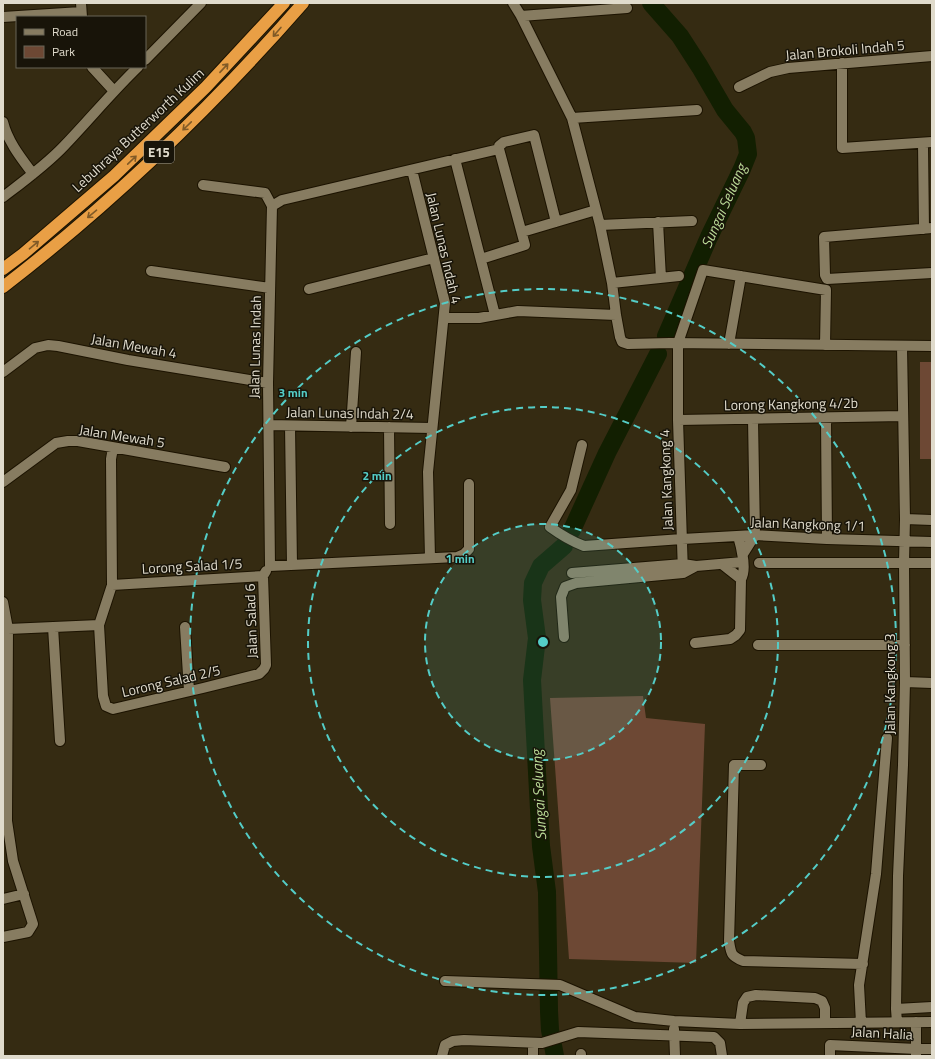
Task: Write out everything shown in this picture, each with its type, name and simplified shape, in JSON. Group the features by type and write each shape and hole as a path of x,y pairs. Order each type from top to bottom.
{"highway":[{"name":"Lebuhraya Butterworth Kulim","path":"3,269 23,254 114,176 206,87 284,3"},
{"name":"Lebuhraya Butterworth Kulim","path":"3,287 32,265 122,188 204,110 303,3"}],"street":[{"path":"146,59 202,3"},
{"path":"513,3 572,118 600,225 622,342 628,344 674,343 932,346"},
{"path":"521,16 627,8"},
{"path":"3,17 81,11"},
{"name":"Jalan Brokoli Indah 5","path":"739,87 770,72 788,68 932,56"},
{"path":"842,63 842,148 927,143 928,228 824,237 825,275 827,279 932,273"},
{"path":"93,68 114,91"},
{"path":"3,197 33,174 64,146 137,68"},
{"path":"572,118 697,110"},
{"path":"3,122 14,148 33,174"},
{"path":"481,259 525,245 499,149 499,146 504,142 534,135 556,222"},
{"path":"203,185 265,193 272,206 282,200 499,149"},
{"path":"455,159 495,315"},
{"name":"Jalan Lunas Indah 4","path":"412,170 445,303 428,472 430,558"},
{"name":"Jalan Lunas Indah","path":"270,566 268,383 272,206"},
{"path":"522,232 596,210"},
{"path":"600,225 692,220"},
{"path":"658,222 661,278"},
{"path":"309,289 434,258"},
{"name":"Jalan Kangkong 4","path":"683,569 674,343 703,270 741,276"},
{"path":"151,271 270,288"},
{"path":"612,283 679,276"},
{"path":"729,344 741,276 826,290 826,345"},
{"path":"444,318 479,318 518,311 616,315"},
{"name":"Jalan Mewah 4","path":"3,372 35,348 48,345 268,383"},
{"name":"Jalan Kangkong 3","path":"897,1022 898,876 905,682 905,519 902,346"},
{"path":"351,427 356,352"},
{"name":"Lorong Kangkong 4/2b","path":"678,420 903,416"},
{"path":"826,418 827,539"},
{"path":"564,637 561,597 565,587 576,583 696,566 722,564 743,558 755,535 753,419"},
{"name":"Jalan Lunas Indah 2/4","path":"268,425 432,428"},
{"path":"290,426 292,565"},
{"path":"389,427 390,524"},
{"name":"Jalan Mewah 5","path":"3,482 56,443 68,441 78,441 225,467"},
{"name":"Jalan Kangkong 1/1","path":"582,445 572,490 550,527 573,542 584,546 755,535 932,542"},
{"name":"Lorong Salad 2/5","path":"113,448 111,459 112,585 99,624 103,696 106,706 113,709 259,674 266,665"},
{"path":"270,566 457,557 464,554 469,549 469,484"},
{"path":"905,519 932,520"},
{"path":"695,643 730,639 740,630 743,558 738,536"},
{"path":"759,563 932,563"},
{"path":"722,564 741,579"},
{"name":"Lorong Salad 1/5","path":"112,585 263,576 270,566"},
{"path":"572,573 683,569"},
{"name":"Jalan Salad 6","path":"263,576 266,665"},
{"path":"3,607 8,629 5,691 5,822 8,862 24,894 33,924 28,932 3,937"},
{"path":"8,629 99,624"},
{"path":"53,627 60,741"},
{"path":"185,628 189,691"},
{"path":"758,646 905,646"},
{"path":"905,682 932,683"},
{"path":"861,1022 860,985 876,874 887,738"},
{"path":"761,765 734,765 729,941 731,953 735,958 743,961 863,964"},
{"path":"3,899 24,894"},
{"path":"445,981 560,986 635,1017 674,1021 740,1024 932,1022"},
{"path":"740,1024 743,1003 746,997 756,995 815,998 822,1001 825,1008 825,1023"},
{"path":"896,1009 932,1007"},
{"path":"674,1021 674,1056"},
{"path":"916,1022 916,1053"},
{"path":"442,1056 445,1045 453,1041 464,1040 537,1043 578,1032 714,1038 720,1043 722,1056"},
{"path":"533,1056 537,1043"},
{"name":"Jalan Halia","path":"830,1056 830,1045 916,1053 932,1049"}],"green space":[{"path":"920,362 932,362 932,459 920,459"},
{"path":"643,696 646,718 705,724 696,963 569,959 550,698"}],"waterway":[{"name":"Sungai Seluang","path":"651,3 680,36 725,110 743,132 746,138 748,154 709,237 666,336"},
{"name":"Sungai Seluang","path":"572,530 607,453 658,354"},
{"name":"Sungai Seluang","path":"555,1056 550,1030 547,892 541,846 532,680 537,638 532,600 533,583 541,566 564,546"}]}
